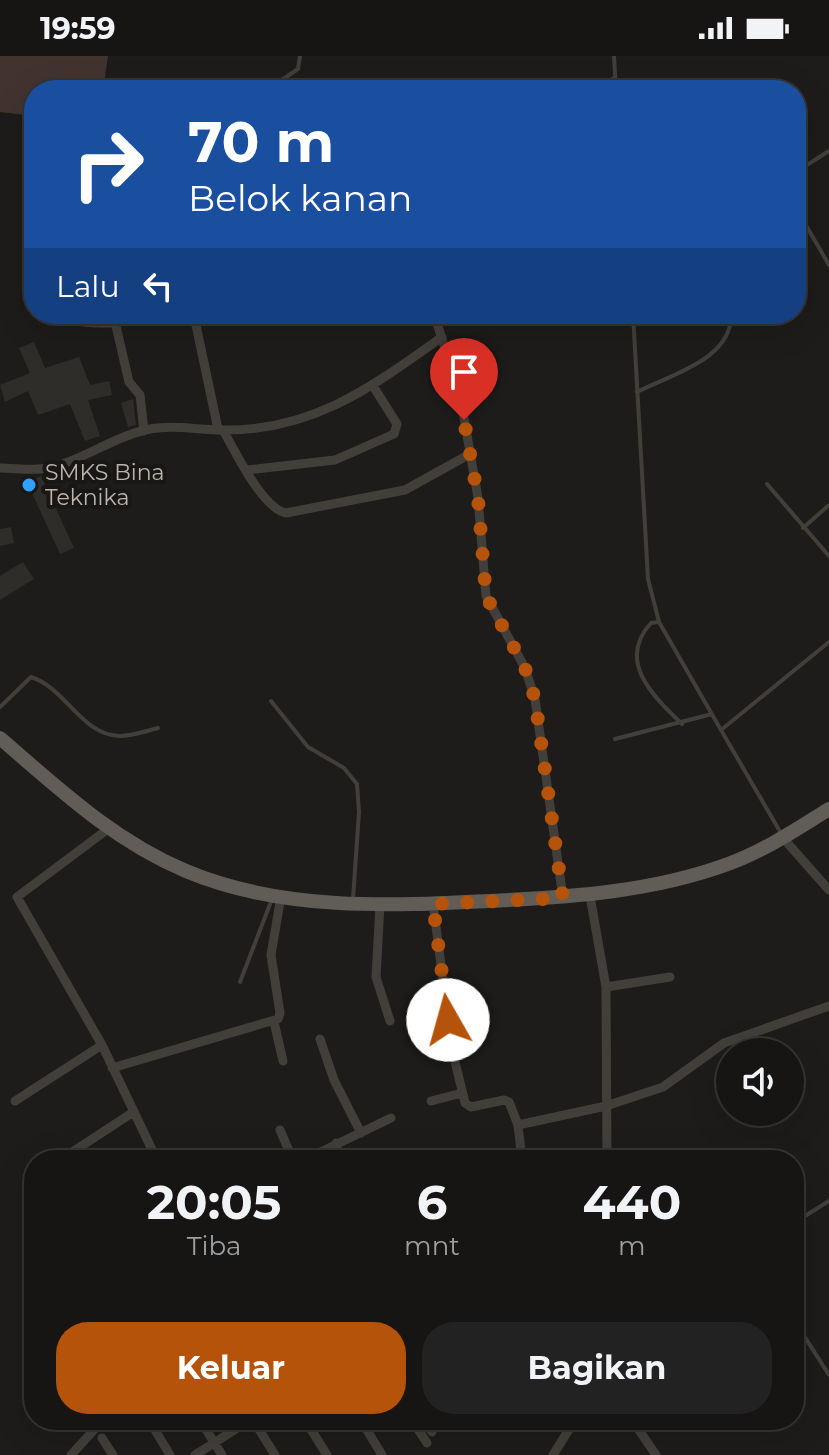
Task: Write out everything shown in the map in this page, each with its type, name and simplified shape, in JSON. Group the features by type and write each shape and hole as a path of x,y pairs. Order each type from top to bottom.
{"main road":[{"path":"0,738 108,829 187,871 216,882 278,896 354,905 590,896 710,870 783,838 829,809"}],"street":[{"path":"84,324 119,324"},
{"path":"195,324 221,430 266,499 279,512 405,490 470,454"},
{"path":"437,324 460,395 486,596 525,668 535,699 563,898"},
{"path":"116,326 129,382 140,395 144,431"},
{"path":"0,468 48,468 144,431 173,426 221,430 273,424 317,414 373,386 442,337"},
{"path":"247,470 335,460 394,434 397,424 373,386"},
{"path":"108,829 17,897 102,1045 152,1150"},
{"path":"783,838 829,890"},
{"path":"112,1068 274,1022 280,1013 273,971 272,939 278,896"},
{"path":"590,896 606,987 607,1150"},
{"path":"433,904 452,1049 462,1093 471,1107 508,1101 518,1125 521,1150"},
{"path":"380,905 376,977 390,1021"},
{"path":"606,987 670,977"},
{"path":"518,1125 606,1106 663,1087 724,1043 829,1006"},
{"path":"274,1022 283,1061"},
{"path":"320,1039 334,1080 361,1133"},
{"path":"15,1101 102,1045"},
{"path":"431,1101 462,1093"},
{"path":"75,1150 132,1113"},
{"path":"323,1150 391,1118"},
{"path":"280,1130 289,1150"},
{"path":"336,1143 337,1150"},
{"path":"81,1146 84,1150"},
{"path":"71,1455 94,1430"},
{"path":"155,1430 170,1455"},
{"path":"206,1430 222,1455"},
{"path":"195,1455 235,1430"},
{"path":"259,1430 275,1455"},
{"path":"311,1430 327,1455"},
{"path":"367,1430 382,1455"},
{"path":"419,1430 427,1443"},
{"path":"553,1455 569,1430"},
{"path":"639,1430 656,1455"},
{"path":"102,1438 113,1455"}],"lane":[{"path":"282,80 298,69 300,56"},
{"path":"610,80 614,78 614,56"},
{"path":"806,166 829,151"},
{"path":"806,225 829,265"},
{"path":"634,324 648,579 659,622 783,838"},
{"path":"637,392 721,348 732,324"},
{"path":"767,484 829,556"},
{"path":"803,528 829,505"},
{"path":"659,622 651,623 641,635 635,658 638,672 656,699 682,724"},
{"path":"721,730 829,642"},
{"path":"0,707 31,677 54,688 91,726 105,733 121,736 158,728"},
{"path":"271,701 308,747 344,768 357,784 360,796 354,905"},
{"path":"615,739 712,714"},
{"path":"240,982 278,896"},
{"path":"804,1217 829,1201"},
{"path":"804,1336 829,1375"}],"shaded area":[{"path":"0,56 108,56 104,80 24,80 24,115 0,112"}],"building":[{"path":"34,342 45,368 79,357 90,385 109,381 112,395 88,400 100,436 85,441 70,404 38,415 28,391 5,402 0,385 30,373 19,348"},
{"path":"133,399 136,425 128,427 121,403"},
{"path":"41,476 74,548 60,554 27,482"},
{"path":"11,527 14,543 0,546 0,529"},
{"path":"23,562 34,579 0,600 0,576"}],"place":[{"name":"SMKS Bina Teknika","path":"29,485"}],"route":[{"path":"448,1020 433,904 563,898 535,699 525,668 500,626 484,587 478,498 464,420"}]}
